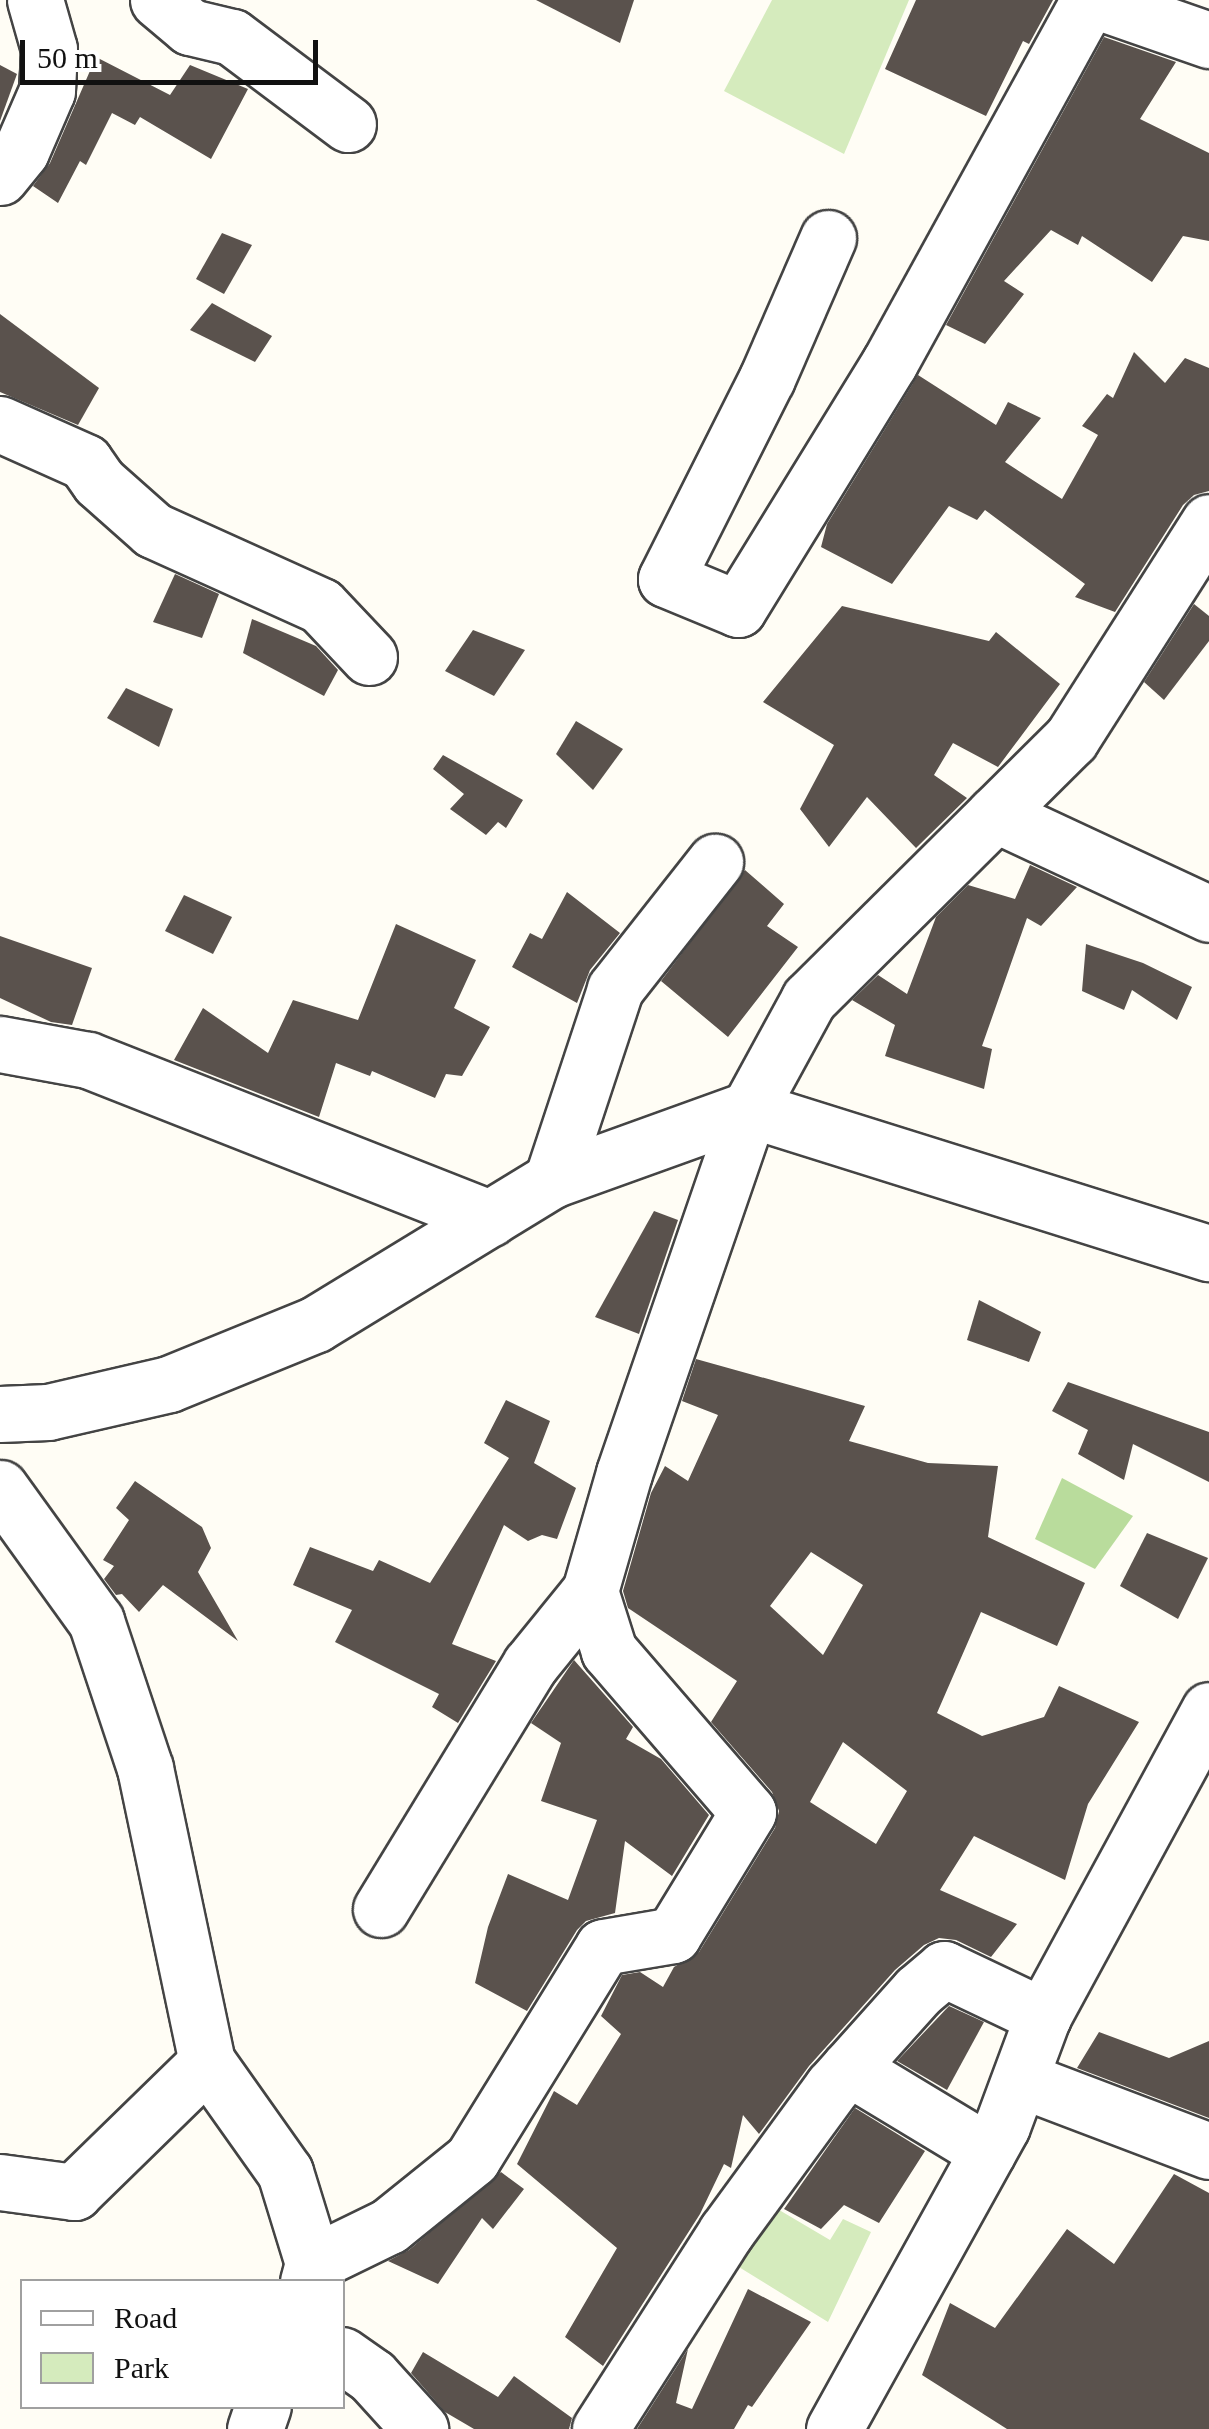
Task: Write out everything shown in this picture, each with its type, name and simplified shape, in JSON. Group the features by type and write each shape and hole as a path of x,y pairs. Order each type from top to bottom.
{"street":[{"path":"0,177 22,151 46,91 49,48 35,0"},
{"path":"158,0 190,27 232,38 348,124"},
{"path":"828,238 768,378 666,579 738,609 890,362 1091,0 1209,40"},
{"path":"0,424 84,462 99,482 154,530 217,563 269,579 321,606 369,657"},
{"path":"381,1909 530,1666 590,1591 624,1473 749,1109 809,999 1071,739 1192,585 1209,522"},
{"path":"995,814 1209,914"},
{"path":"552,1180 615,989 716,862"},
{"path":"0,1044 88,1060 490,1218"},
{"path":"0,1414 48,1412 169,1384 316,1324 552,1180 749,1109 1209,1253"},
{"path":"0,1488 96,1620 145,1768 207,2062 285,2172 310,2272 389,2226 472,2159 603,1946 673,1935 748,1812 609,1651 590,1591"},
{"path":"834,2429 988,2152 1022,2080 1043,2016 1194,1775 1209,1710"},
{"path":"600,2429 726,2232 848,2068 944,1969 1043,2016"},
{"path":"0,2182 74,2192 207,2062"},
{"path":"848,2068 988,2152"},
{"path":"1022,2080 1209,2151"},
{"path":"345,2356 372,2376 420,2429"}],"green space":[{"path":"772,0 909,0 844,154 724,91"},
{"path":"1062,1478 1133,1516 1095,1569 1035,1539"},
{"path":"769,2204 830,2240 843,2219 871,2232 828,2322 734,2264"}],"building":[{"path":"536,0 634,0 620,43"},
{"path":"916,0 1053,0 1029,44 1023,41 986,116 885,69"},
{"path":"1104,37 1176,62 1140,119 1209,153 1209,241 1183,236 1152,282 1082,236 1078,245 1051,230 1004,281 1024,294 985,344 946,325"},
{"path":"96,57 170,95 190,65 248,89 211,159 140,117 135,125 112,113 86,165 80,161 58,203 33,186 50,163"},
{"path":"0,65 17,74 0,121"},
{"path":"222,233 252,245 224,294 196,279"},
{"path":"212,303 272,336 255,362 190,330"},
{"path":"0,314 99,388 78,425 0,392"},
{"path":"1134,352 1165,383 1185,358 1209,368 1209,491 1194,495 1183,505 1115,612 1075,597 1085,584 985,510 977,520 949,506 892,584 821,547 827,524 918,375 996,425 1008,402 1041,418 1005,462 1062,499 1098,435 1082,426 1107,394 1113,398"},
{"path":"175,574 219,594 202,638 153,622"},
{"path":"1194,604 1209,616 1209,641 1164,700 1144,682"},
{"path":"842,606 989,641 996,632 1060,684 998,767 953,743 934,775 967,798 916,848 867,797 829,847 800,809 834,745 763,702"},
{"path":"252,619 316,646 338,670 324,696 243,653"},
{"path":"473,630 525,650 494,696 445,671"},
{"path":"126,688 173,709 159,747 107,718"},
{"path":"576,721 623,749 593,790 556,754"},
{"path":"443,755 523,800 506,828 498,822 486,835 450,809 464,794 433,769"},
{"path":"1030,865 1077,887 1041,926 1027,918 982,1046 992,1049 984,1089 885,1056 895,1025 852,1000 878,975 907,994 936,917 968,885 1015,899"},
{"path":"745,870 784,904 767,926 798,947 728,1037 661,981"},
{"path":"567,892 620,933 590,970 577,1003 512,967 530,933 542,939"},
{"path":"184,895 232,917 213,954 165,931"},
{"path":"396,924 476,960 454,1008 490,1027 462,1076 446,1074 435,1098 372,1071 370,1076 336,1063 319,1117 174,1060 203,1008 268,1053 293,1000 358,1020"},
{"path":"0,936 92,968 72,1025 51,1022 0,998"},
{"path":"1086,944 1143,963 1192,987 1177,1020 1132,990 1124,1010 1082,991"},
{"path":"654,1211 678,1220 639,1334 595,1317"},
{"path":"979,1300 1041,1332 1029,1362 967,1340"},
{"path":"696,1359 865,1406 849,1441 928,1463 998,1466 988,1537 1085,1583 1057,1646 981,1612 937,1713 982,1736 1044,1717 1059,1686 1139,1722 1088,1804 1065,1880 974,1836 940,1890 1017,1924 991,1957 956,1940 939,1938 924,1945 895,1970 809,2066 759,2134 743,2115 731,2168 724,2164 700,2214 603,2366 565,2337 617,2248 517,2164 554,2091 577,2105 621,2034 601,2016 622,1975 640,1972 663,1987 674,1967 699,1952 775,1828 779,1811 772,1792 711,1722 737,1681 628,1608 623,1591 651,1493 665,1466 688,1481 718,1415 682,1401","holes":["811,1552 863,1585 823,1655 770,1606","843,1742 907,1791 876,1844 810,1802"]},
{"path":"1068,1382 1209,1432 1209,1482 1133,1444 1124,1480 1078,1454 1088,1430 1052,1411"},
{"path":"506,1400 550,1421 534,1463 576,1488 557,1539 542,1535 528,1541 504,1525 452,1644 496,1661 458,1723 432,1707 439,1694 335,1642 352,1610 293,1585 310,1547 373,1571 379,1560 430,1583 509,1458 484,1443"},
{"path":"135,1481 202,1527 211,1548 198,1572 238,1641 163,1585 139,1612 122,1594 116,1595 104,1579 114,1566 103,1560 129,1520 116,1508"},
{"path":"1147,1533 1208,1558 1178,1619 1120,1586"},
{"path":"574,1660 633,1727 626,1739 661,1759 709,1815 672,1876 625,1841 615,1913 586,1921 577,1930 527,2011 475,1983 488,1927 508,1874 568,1900 597,1820 541,1801 561,1743 531,1723"},
{"path":"949,2006 984,2022 947,2090 897,2061"},
{"path":"1099,2032 1169,2058 1209,2041 1209,2118 1077,2068"},
{"path":"855,2108 925,2151 879,2223 844,2205 821,2229 784,2209"},
{"path":"501,2172 524,2189 493,2229 482,2218 438,2284 388,2261 409,2250"},
{"path":"1174,2174 1209,2193 1209,2429 1007,2429 922,2375 950,2303 995,2328 1067,2229 1114,2264"},
{"path":"748,2289 811,2322 752,2407 748,2405 734,2429 637,2429 688,2349 676,2403 692,2409"},
{"path":"423,2352 498,2397 514,2376 572,2418 569,2429 474,2429 445,2412 411,2373"}]}
